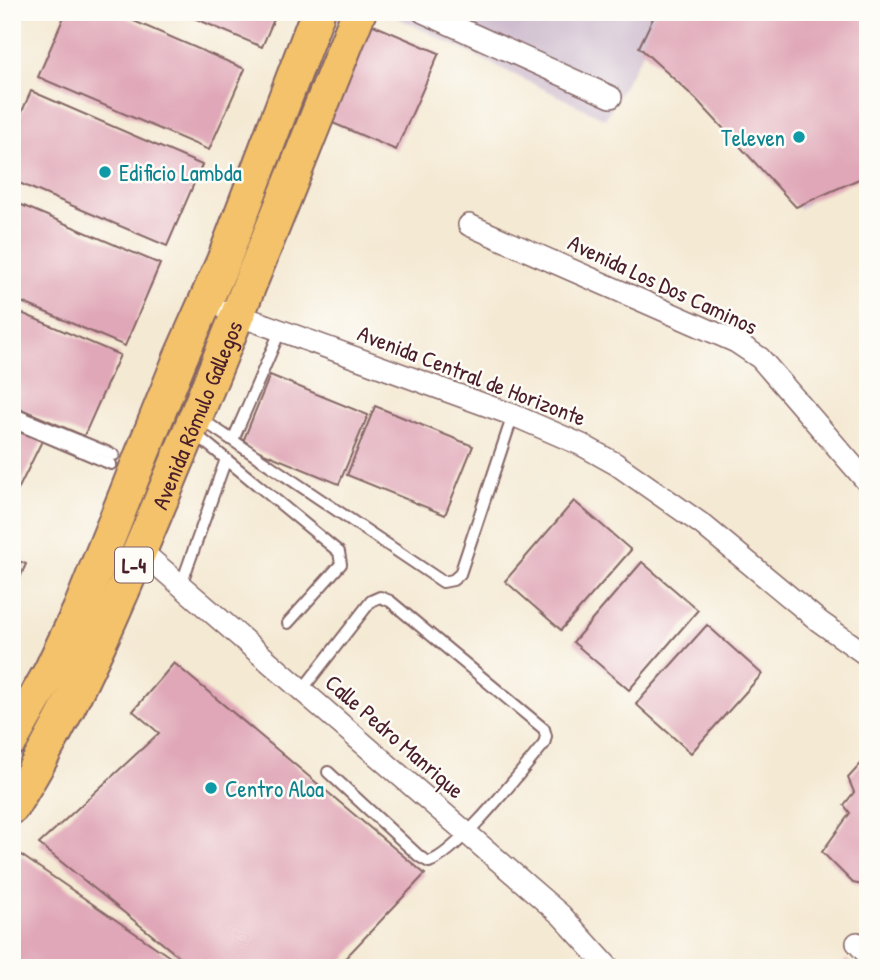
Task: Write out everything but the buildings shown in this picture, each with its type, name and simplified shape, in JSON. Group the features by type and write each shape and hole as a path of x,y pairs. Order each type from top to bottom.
{"main road":[{"name":"Avenida Rómulo Gallegos","path":"12,738 50,672 80,609 180,359 206,303 318,12"},
{"name":"Avenida Rómulo Gallegos","path":"12,807 67,714 141,550 359,12"},
{"path":"227,177 236,222"},
{"path":"138,395 180,359"}],"street":[{"path":"423,12 611,97"},
{"name":"Avenida Los Dos Caminos","path":"469,225 736,342 760,358 863,472"},
{"name":"Avenida Central de Horizonte","path":"206,303 554,431 616,464 703,525 820,622 868,656"},
{"name":"Calle Pedro Manrique","path":"141,550 561,915 609,968"}],"lane":[{"path":"233,440 281,329"},
{"path":"12,413 113,459 12,422"},
{"path":"193,423 233,440 443,582 453,580 460,574 513,415"},
{"path":"193,423 226,459 339,552 342,558 341,564 288,623"},
{"path":"181,585 226,459"},
{"path":"302,690 371,601 380,597 390,600 544,729 546,736 544,744 466,832 439,859 429,862 420,858 328,772"}],"shaded area":[{"name":"Televen","path":"386,12 868,12 868,158 800,209 646,47 605,119"}],"place":[{"name":"Televen","path":"799,137"},
{"name":"Edificio Lambda","path":"105,172"},
{"name":"Centro Aloa","path":"211,788"}]}
